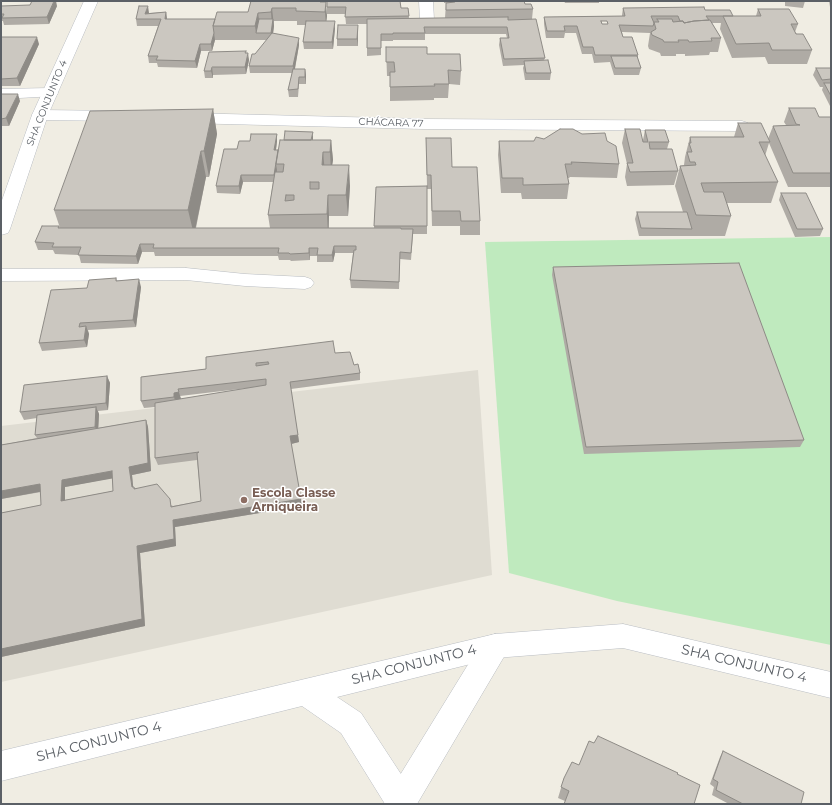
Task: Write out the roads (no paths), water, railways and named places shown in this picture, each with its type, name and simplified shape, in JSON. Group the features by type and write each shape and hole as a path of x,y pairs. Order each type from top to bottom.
{"street":[{"name":"SHA CONJUNTO 4","path":"1,229 40,115 91,1"},
{"path":"426,1 427,20"},
{"path":"1,94 50,93"},
{"path":"40,115 130,116"},
{"name":"CHÁCARA 77","path":"170,117 424,124 742,126"},
{"name":"SHA CONJUNTO 4","path":"1,766 495,646 623,636 831,685"},
{"path":"305,692 351,723 400,803 495,646"}],"lane":[{"path":"1,275 186,274 245,280 305,283"}],"place":[{"name":"Escola Classe Arniqueira","path":"244,500"}]}
